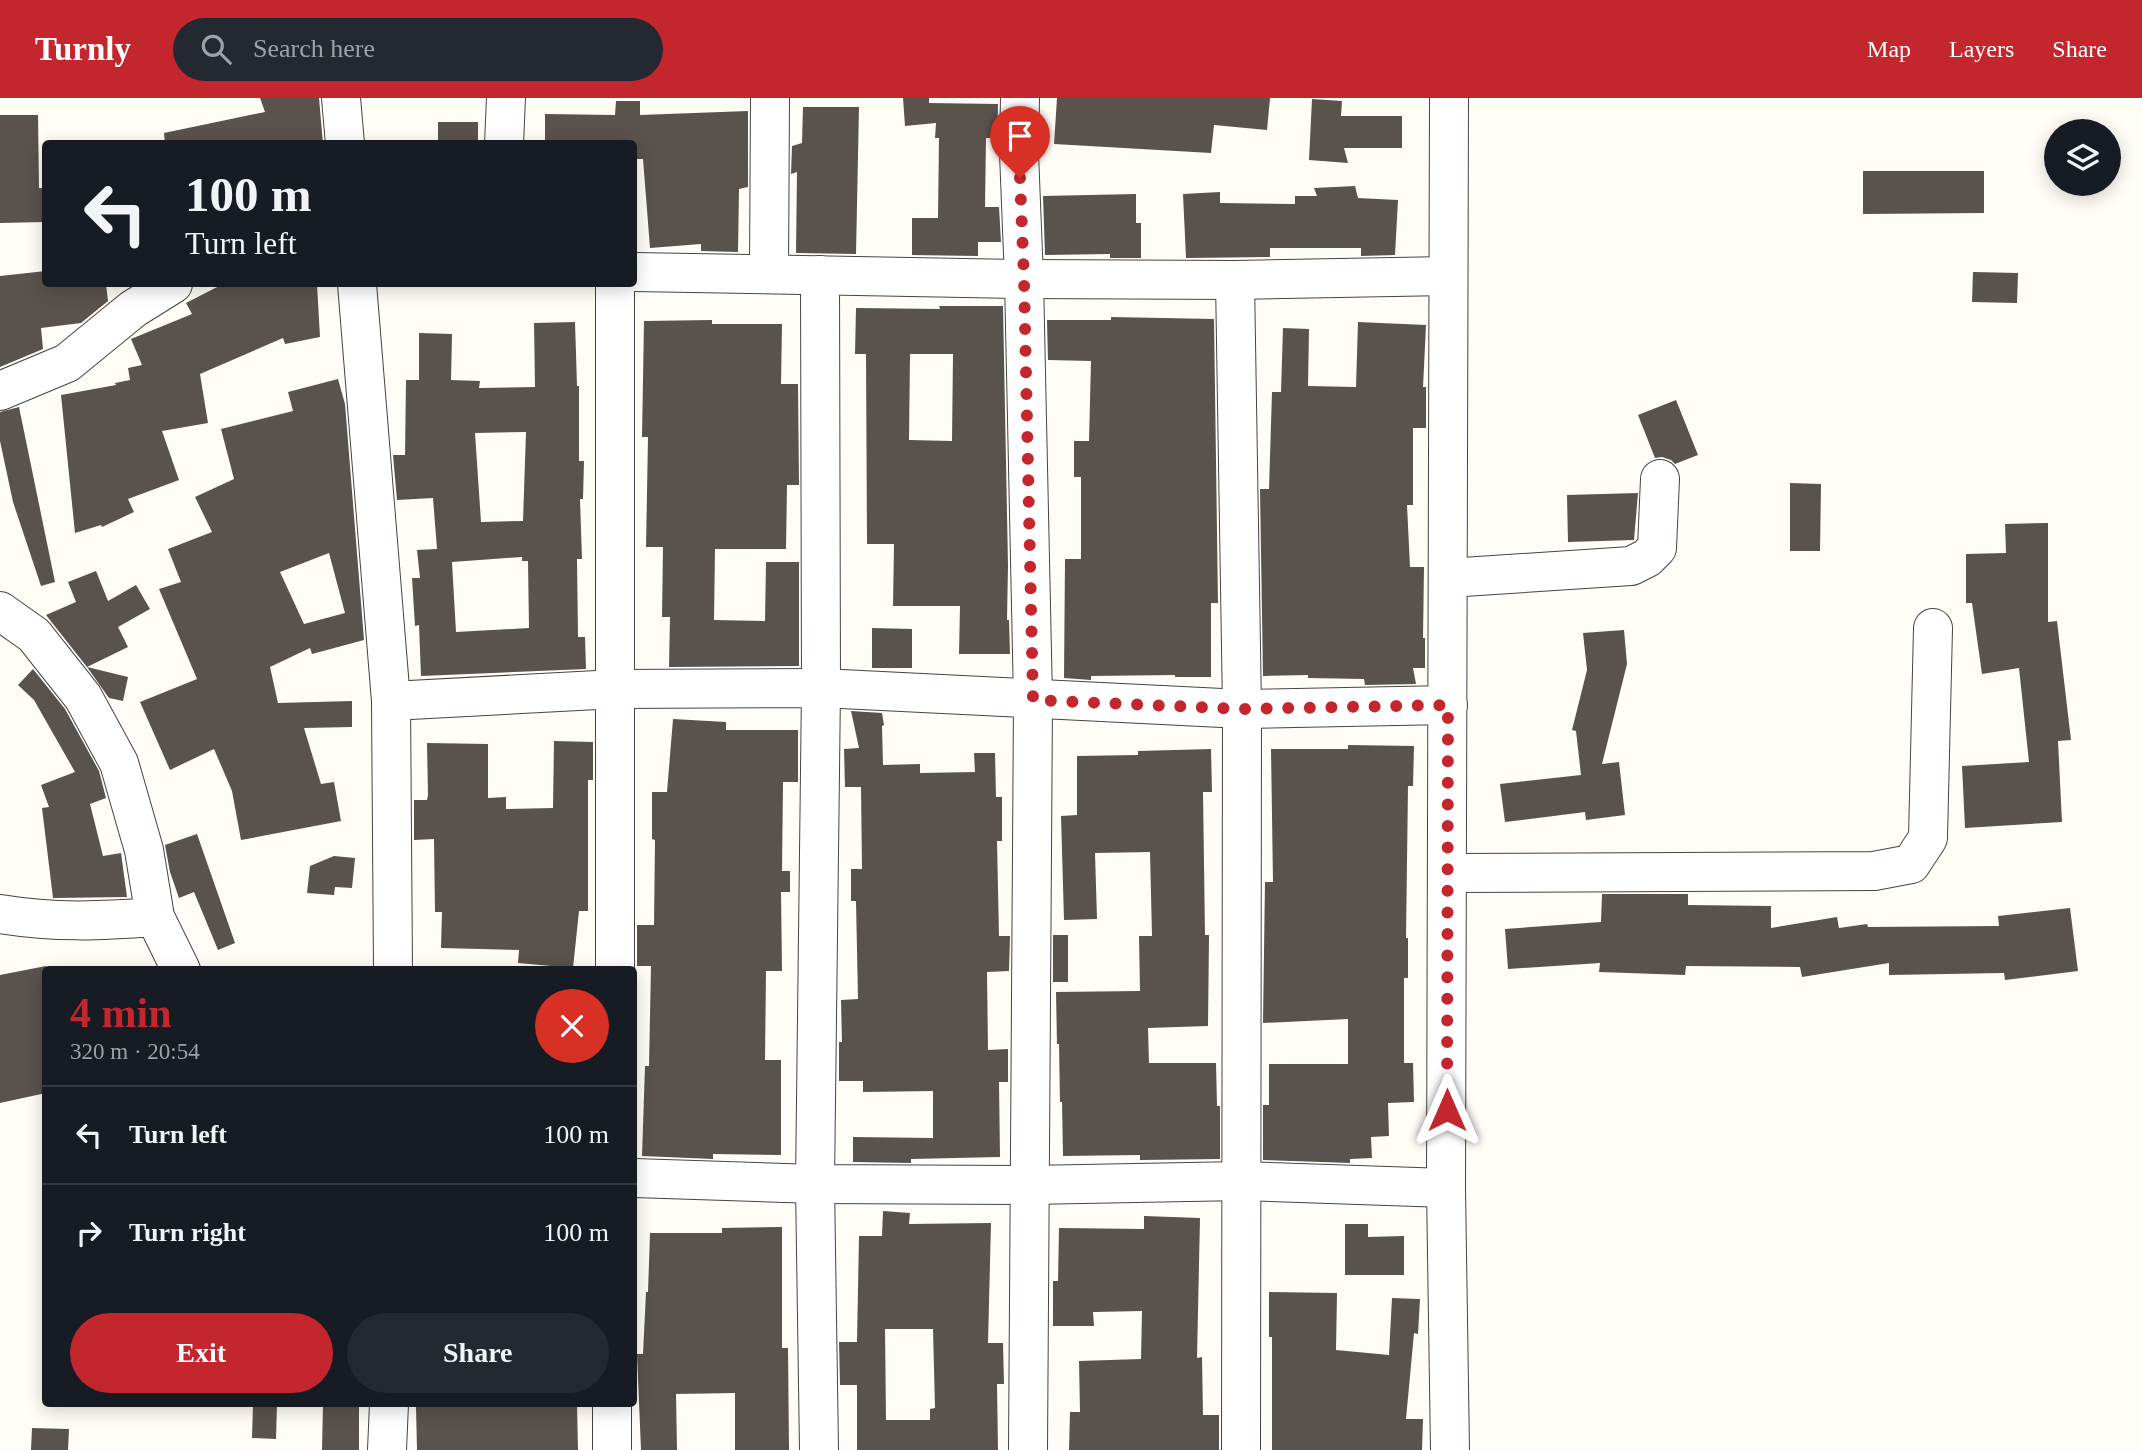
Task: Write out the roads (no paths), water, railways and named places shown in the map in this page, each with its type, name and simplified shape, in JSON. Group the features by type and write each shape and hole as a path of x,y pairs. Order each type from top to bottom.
{"street":[{"path":"341,98 345,140"},
{"path":"504,140 506,98"},
{"path":"769,98 769,274"},
{"path":"1020,98 1019,153 1033,700 1028,1450"},
{"path":"1449,98 1447,1188 1450,1450"},
{"path":"637,272 1024,279 1235,280 1448,276"},
{"path":"819,1450 815,1184 821,688 820,275"},
{"path":"1235,280 1242,709 1241,1450"},
{"path":"0,391 66,363 133,309 168,287"},
{"path":"357,287 391,701 393,966"},
{"path":"615,287 615,966"},
{"path":"1448,578 1631,566 1647,558 1657,548 1660,479"},
{"path":"0,611 34,635 83,697 119,763 144,850 155,917 179,966"},
{"path":"1447,873 1874,870 1911,864 1928,838 1933,628"},
{"path":"391,701 615,690 821,688 1242,709 1448,705"},
{"path":"0,914 36,920 87,922 155,917"},
{"path":"637,1178 815,1184 1029,1185 1242,1181 1447,1188"},
{"path":"387,1450 389,1407"},
{"path":"612,1407 612,1450"}]}
